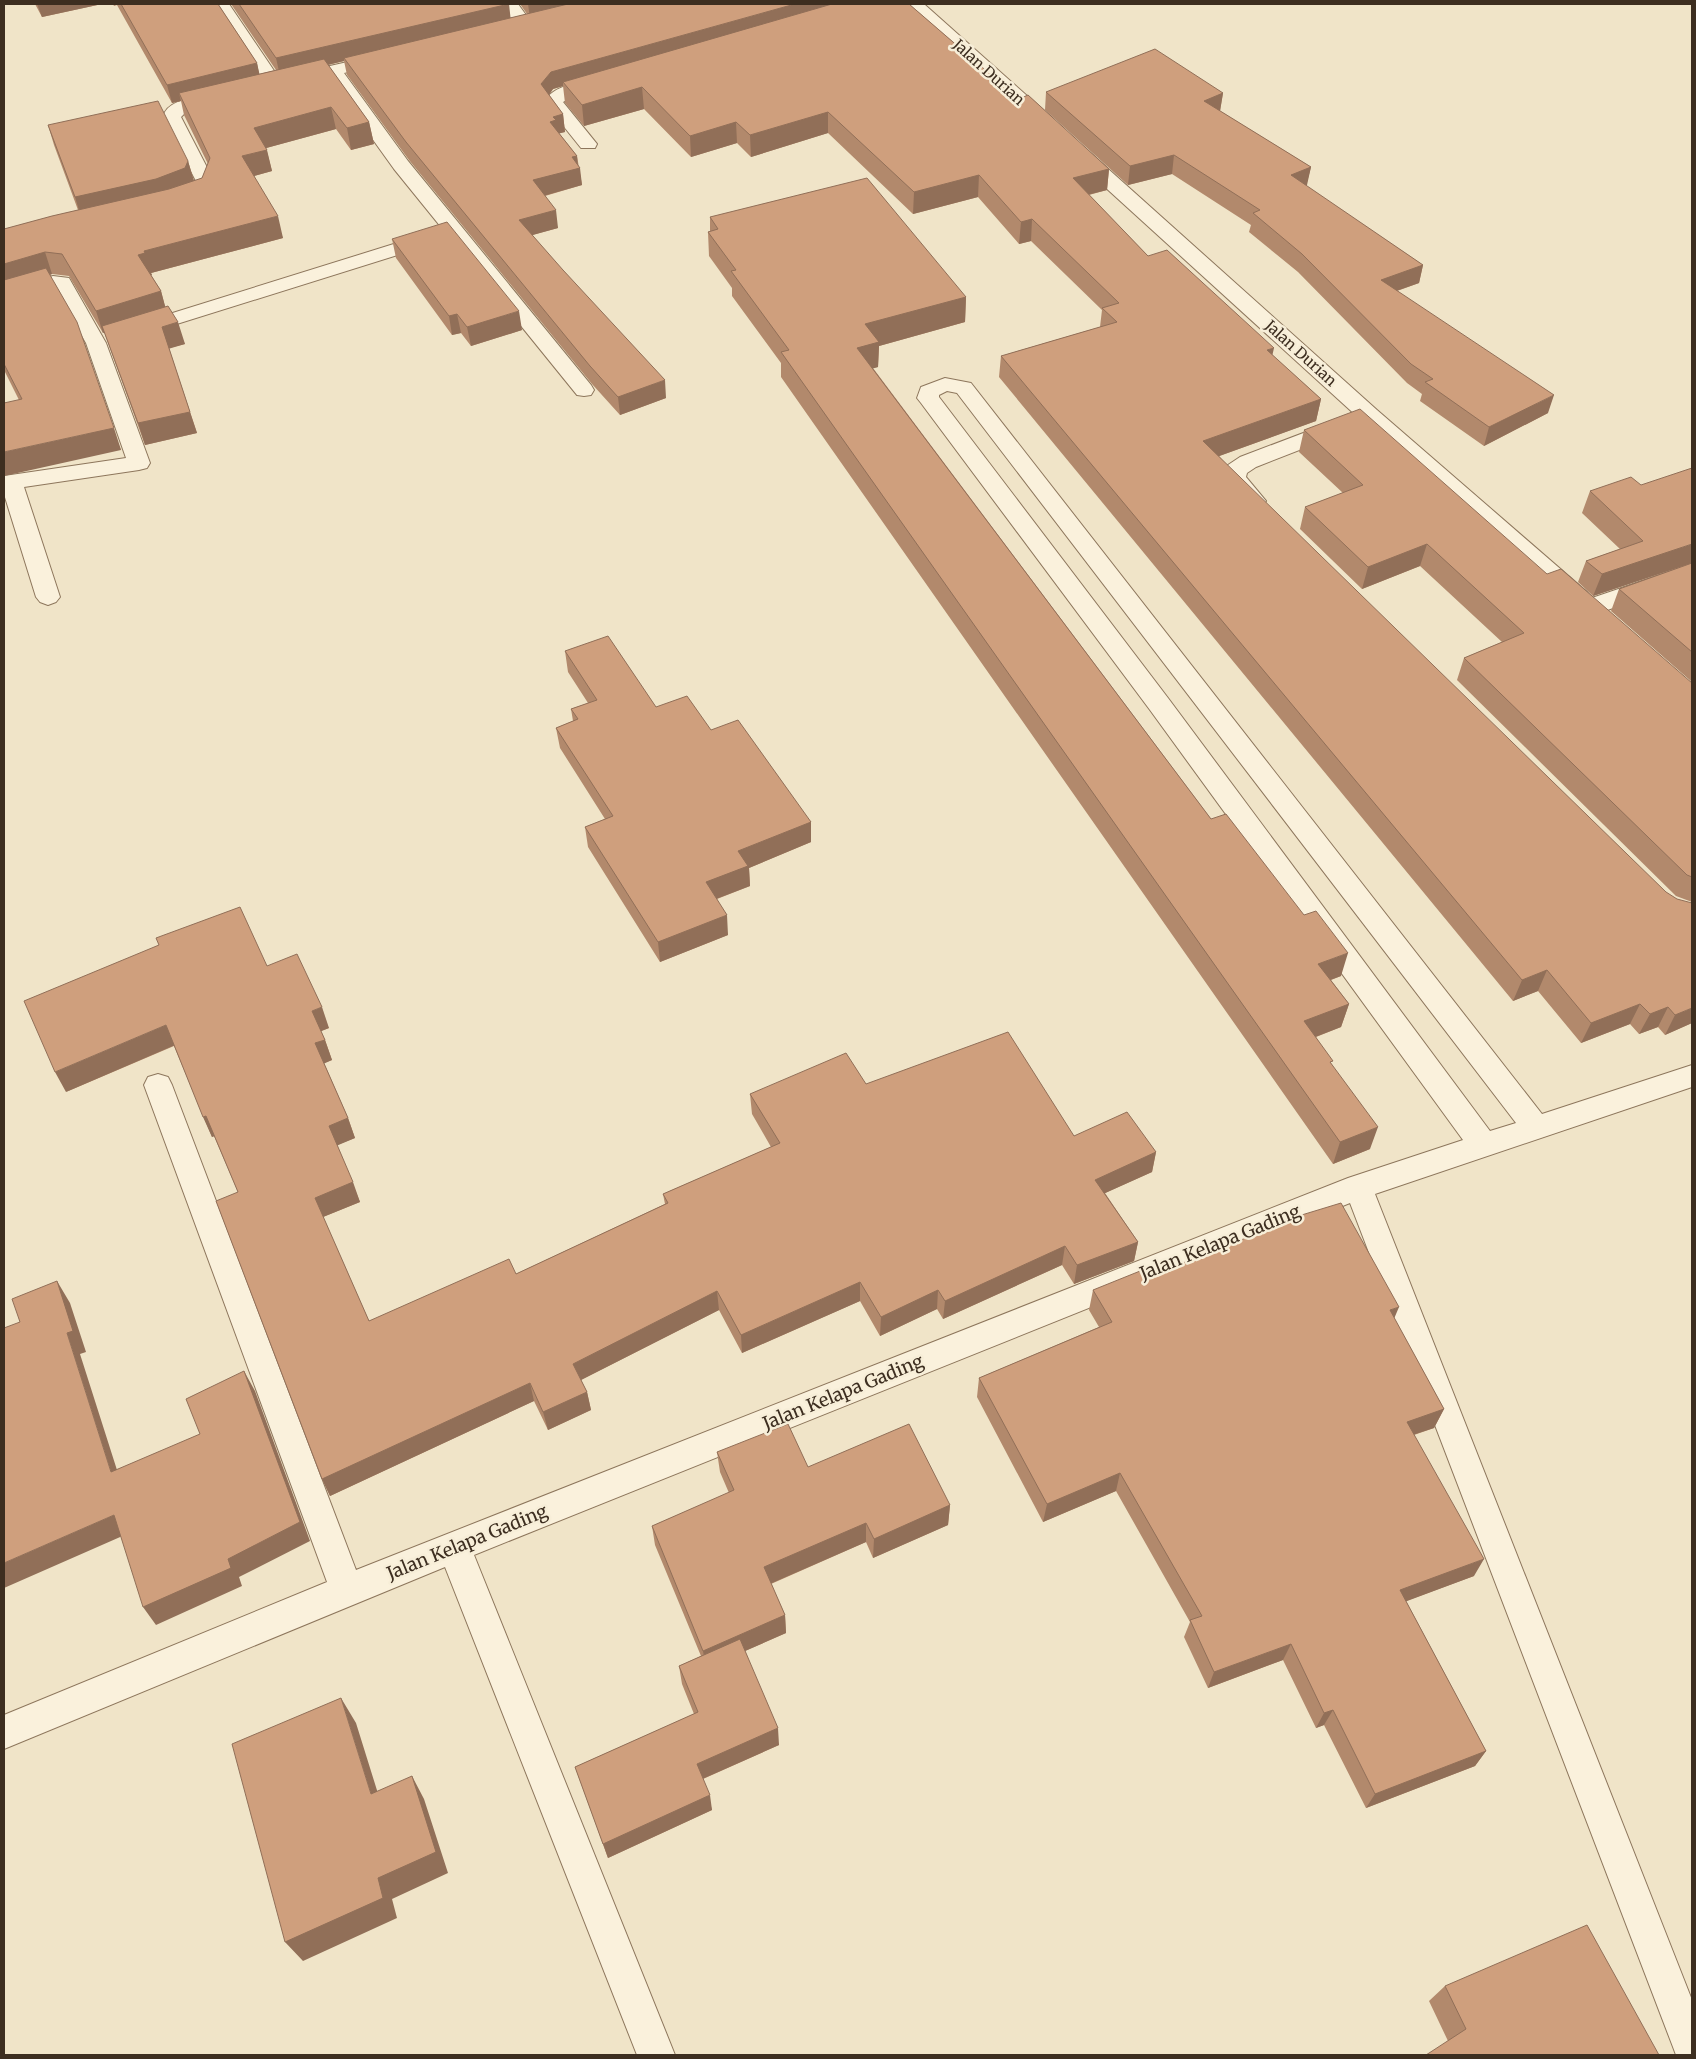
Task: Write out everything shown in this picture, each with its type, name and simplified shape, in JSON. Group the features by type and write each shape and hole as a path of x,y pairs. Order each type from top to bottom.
{"street":[{"path":"221,4 274,84"},
{"path":"509,4 525,26"},
{"name":"Jalan Durian","path":"914,4 1369,414 1598,614 1692,572"},
{"path":"506,31 544,21"},
{"path":"255,88 400,55"},
{"path":"333,71 401,165 584,390"},
{"path":"588,144 554,103 555,99 566,93 614,79"},
{"path":"168,205 200,194 205,181 172,118 173,112 181,107 236,93"},
{"path":"112,338 454,232"},
{"path":"4,296 53,282 62,282 112,338 139,463 8,482 48,597"},
{"path":"1484,1146 1159,704 928,398 928,392 945,384 964,388 1537,1129"},
{"path":"1268,514 1240,487 1235,478 1236,470 1248,462 1369,414"},
{"name":"Jalan Kelapa Gading","path":"4,1732 347,1590 1358,1187 1692,1076"},
{"path":"158,1085 347,1590"},
{"path":"1358,1187 1692,2047"},
{"path":"454,1547 656,2055"}],"building":[{"path":"121,4 218,4 257,63 167,85"},
{"path":"239,4 509,4 276,58"},
{"path":"568,4 795,4 551,72 541,84 563,114 553,117 556,120 550,122 577,156 572,157 580,168 533,180 556,210 519,220 665,380 618,397 590,366 406,142 344,58"},
{"path":"832,4 909,4 1019,99 1028,95 1109,169 1073,178 1148,256 1167,250 1274,348 1267,350 1321,399 1203,441 1666,892 1677,899 1692,903 1692,1008 1675,1015 1668,1007 1650,1014 1640,1004 1591,1023 1547,970 1522,980 1001,356 1117,322 1102,308 1119,303 1032,219 1021,222 979,175 914,192 828,112 750,135 736,122 690,136 642,87 582,105 563,82"},
{"path":"1155,49 1223,93 1204,101 1311,167 1291,175 1423,265 1381,280 1554,395 1489,427 1425,382 1433,379 1411,364 1302,254 1253,213 1260,210 1174,155 1130,166 1046,92"},
{"path":"324,59 369,122 347,128 331,107 254,128 267,150 242,156 278,216 144,251 145,253 138,255 161,291 96,311 62,254 45,252 4,264 4,229 169,189 202,178 210,158 179,93"},
{"path":"158,101 188,161 185,168 156,179 75,197 48,125"},
{"path":"867,178 966,297 865,324 879,342 857,348 1211,819 1226,814 1304,915 1316,911 1348,953 1318,964 1349,1004 1304,1021 1333,1061 1330,1062 1378,1127 1340,1142 781,352 789,350 731,271 736,270 708,232 718,229 710,217"},
{"path":"447,222 519,311 467,327 457,314 449,316 392,239"},
{"path":"46,268 77,322 114,428 4,452 4,403 22,399 4,364 4,280"},
{"path":"168,306 178,322 162,327 190,412 138,423 102,326"},
{"path":"1360,409 1547,574 1561,569 1692,683 1692,877 1687,875 1464,658 1524,633 1427,544 1368,567 1305,507 1363,485 1304,430"},
{"path":"1692,468 1692,544 1602,574 1586,561 1643,541 1590,491 1631,477 1641,485"},
{"path":"1692,563 1692,652 1619,589"},
{"path":"608,636 656,707 687,696 711,730 738,720 811,822 738,851 748,866 706,882 727,915 658,942 585,827 613,816 556,728 578,719 571,709 597,700 565,651"},
{"path":"240,907 267,966 297,954 322,1007 312,1011 325,1040 315,1043 348,1118 329,1126 353,1182 315,1198 369,1321 509,1259 516,1274 668,1203 663,1194 780,1143 750,1094 846,1053 866,1084 1008,1032 1074,1136 1127,1112 1156,1152 1095,1180 1138,1242 1077,1265 1065,1246 945,1301 938,1290 881,1317 860,1282 741,1335 717,1291 573,1364 587,1392 543,1412 530,1383 322,1479 216,1201 238,1192 206,1116 203,1117 166,1025 55,1072 24,1001 159,945 156,938"},
{"path":"1341,1203 1399,1307 1390,1310 1444,1409 1407,1422 1484,1559 1400,1590 1486,1751 1375,1794 1333,1710 1324,1713 1291,1644 1214,1672 1190,1620 1202,1616 1120,1473 1047,1504 979,1378 1112,1322 1093,1290 1155,1265 1160,1272 1261,1232 1259,1228"},
{"path":"57,1281 73,1331 67,1333 111,1472 200,1434 186,1399 244,1371 300,1522 228,1559 231,1568 143,1607 114,1515 4,1563 4,1328 20,1322 12,1299"},
{"path":"788,1424 808,1467 909,1424 950,1505 874,1539 866,1523 764,1567 785,1615 703,1651 652,1526 734,1490 717,1452"},
{"path":"740,1639 778,1728 697,1764 710,1795 603,1844 575,1767 698,1712 679,1666"},
{"path":"341,1698 371,1794 412,1776 436,1852 378,1878 383,1898 285,1942 232,1744"},
{"path":"1587,1925 1659,2055 1426,2055 1466,2029 1445,1986"}]}
